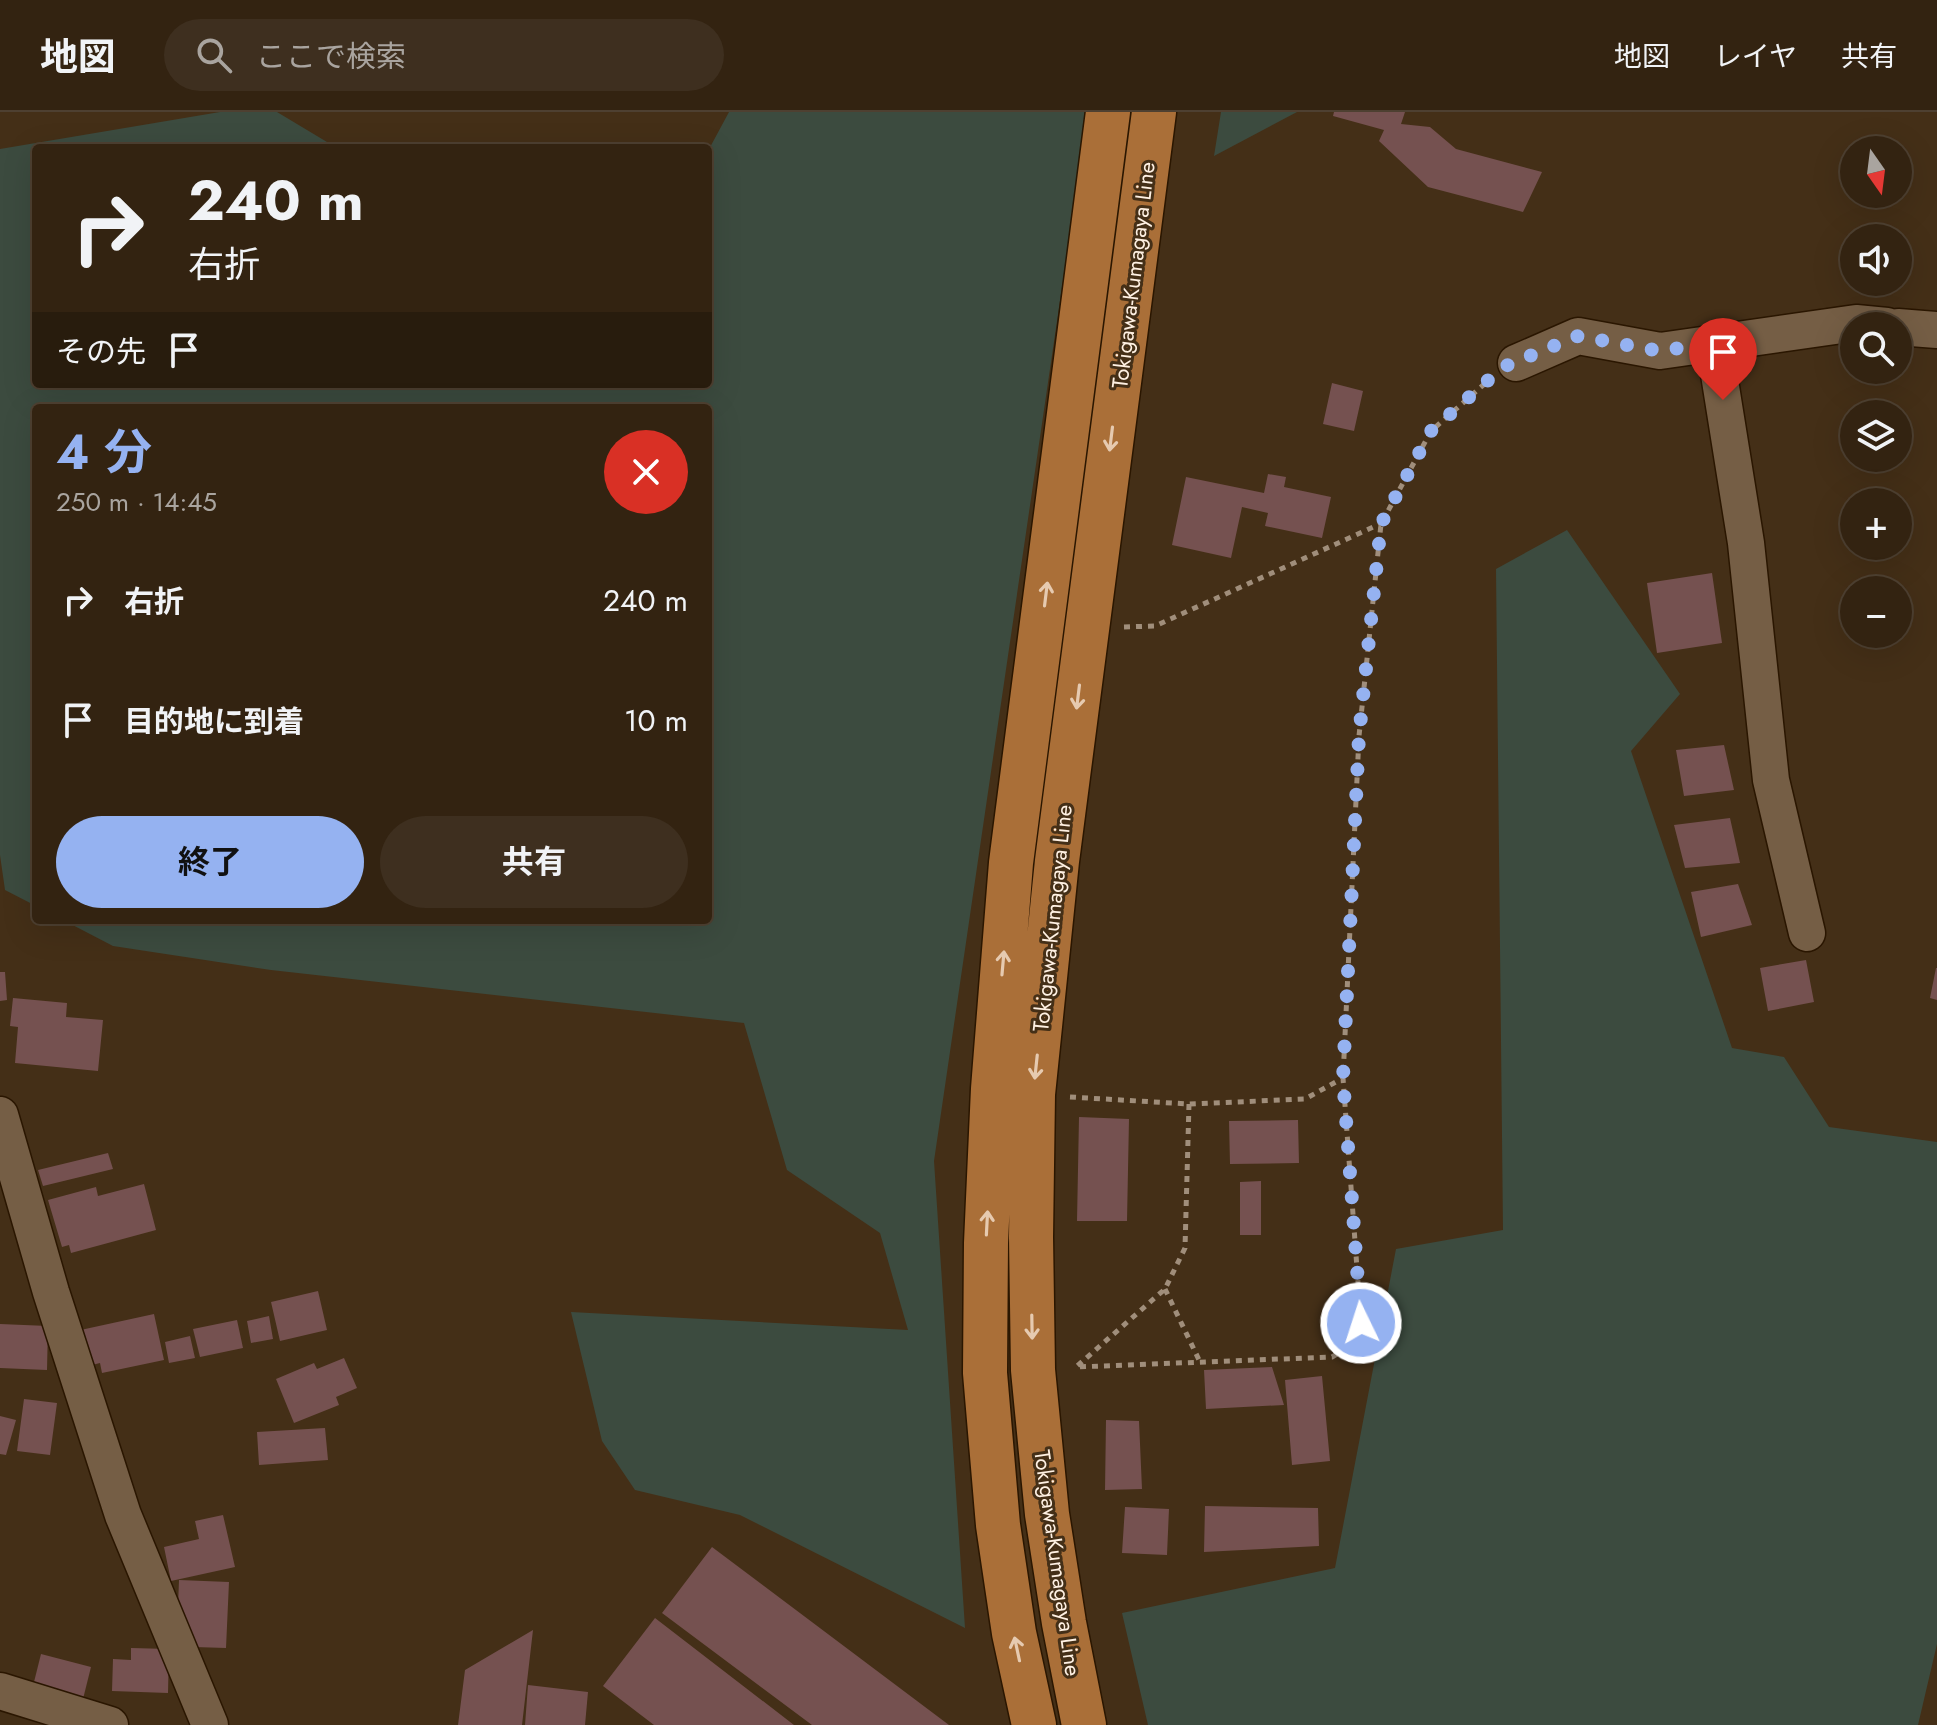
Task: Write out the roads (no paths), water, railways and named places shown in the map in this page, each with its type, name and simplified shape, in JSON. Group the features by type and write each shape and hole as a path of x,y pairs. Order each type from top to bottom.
{"main road":[{"name":"Tokigawa-Kumagaya Line","path":"1034,1725 1014,1633 998,1525 985,1373 992,1104 1011,863 1108,112"},
{"name":"Tokigawa-Kumagaya Line","path":"1084,1725 1047,1514 1033,1370 1033,1094 1057,861 1154,112"}],"street":[{"path":"1516,363 1578,336 1660,351 1840,325"},
{"path":"1912,328 1937,330"},
{"path":"1714,343 1746,543 1771,780 1807,933"},
{"path":"3,1146 123,1515 210,1725"},
{"path":"0,1691 110,1725"}]}
